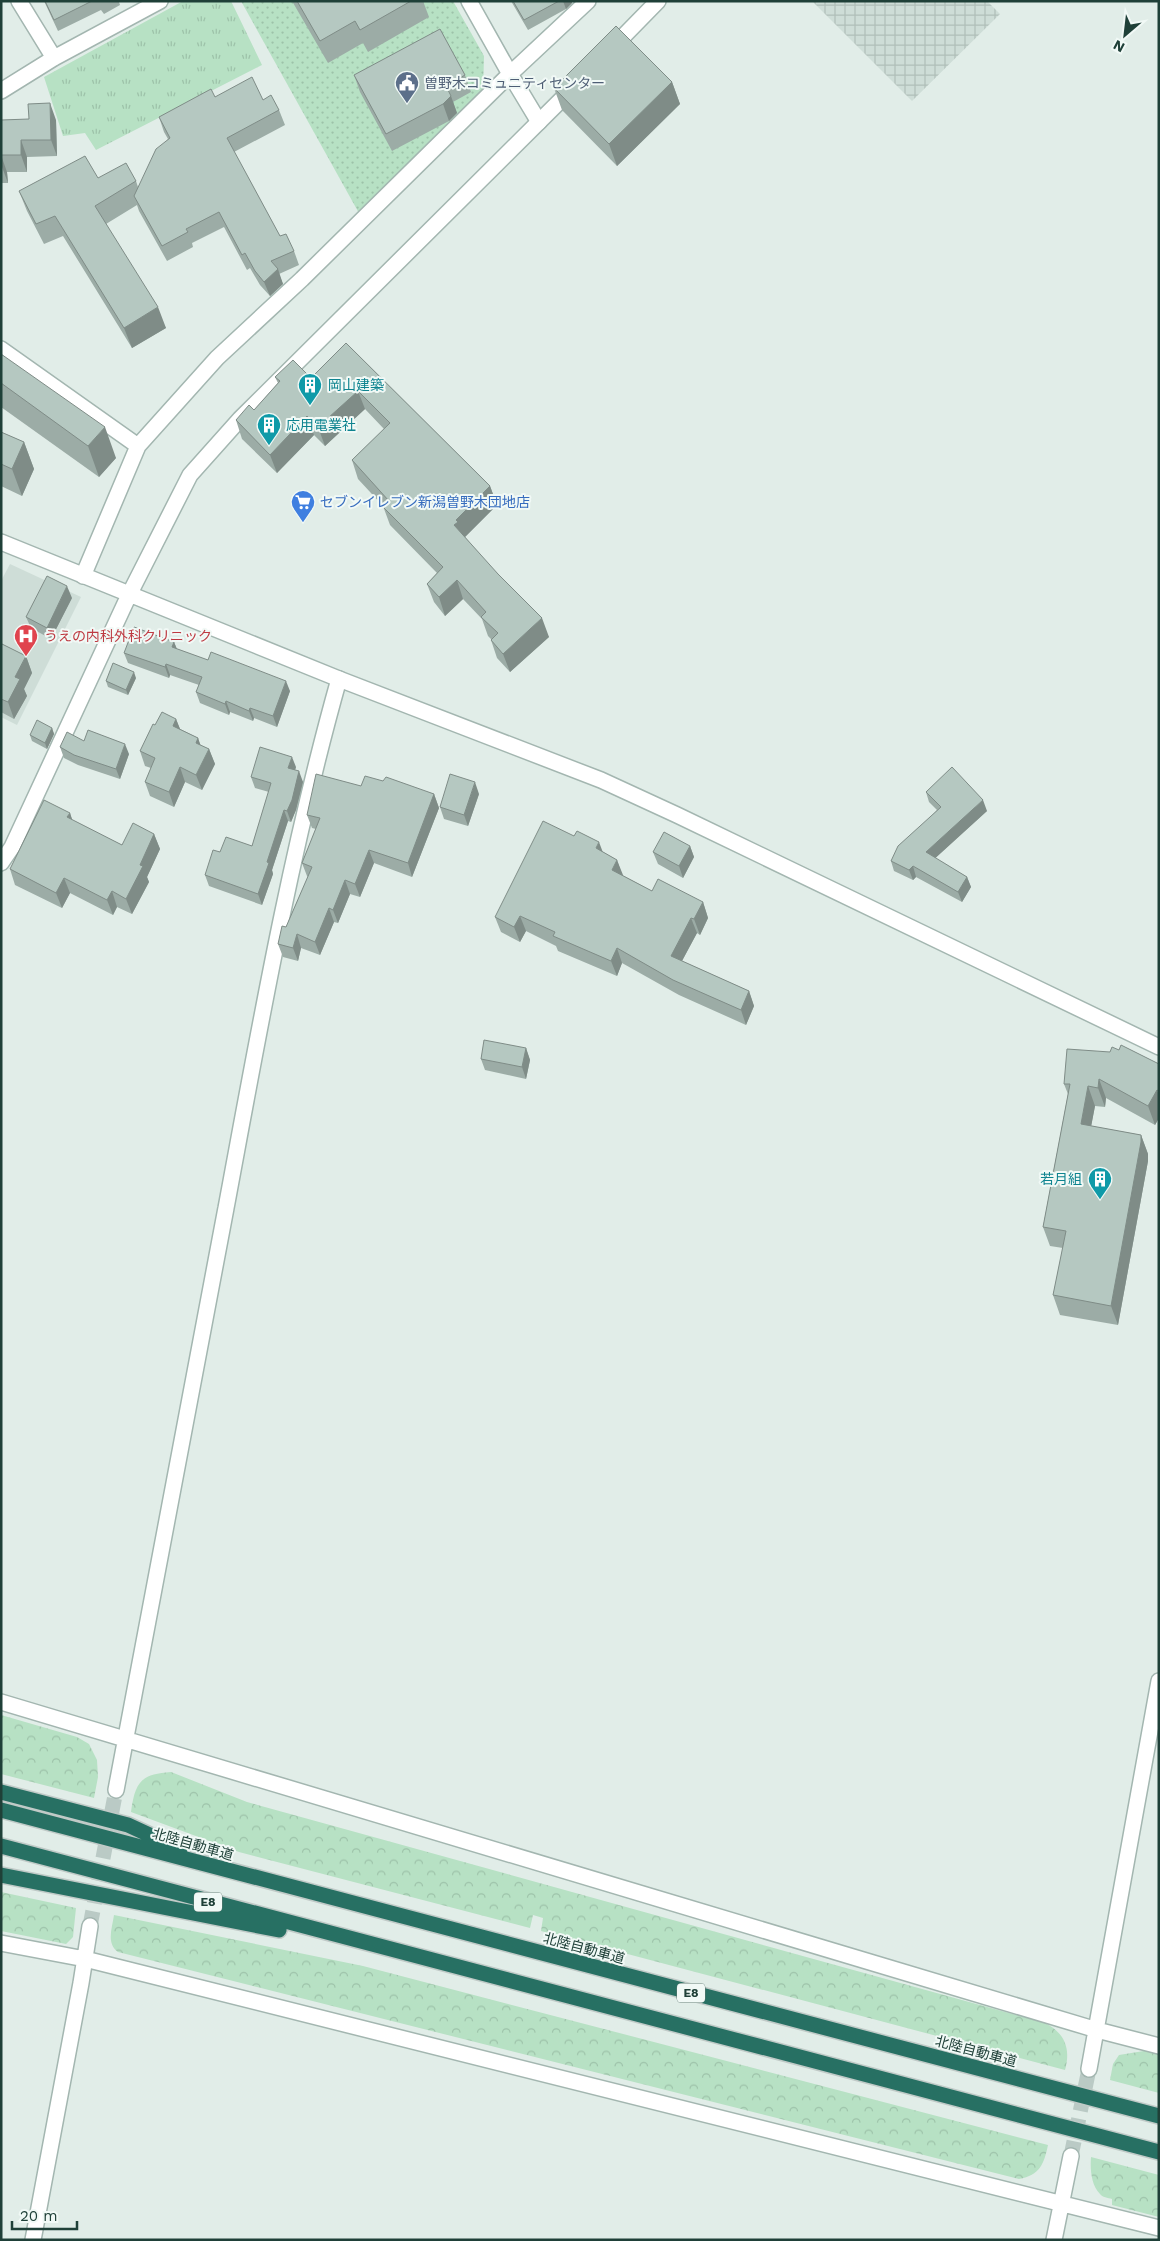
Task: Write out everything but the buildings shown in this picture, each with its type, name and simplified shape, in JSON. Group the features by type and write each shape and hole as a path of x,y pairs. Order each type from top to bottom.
{"highway":[{"path":"1,1792 128,1825 223,1869"},
{"name":"北陸自動車道","path":"1,1810 1159,2116"},
{"name":"E8","path":"1,1846 1159,2152"},
{"path":"1,1875 415,1956"}],"street":[{"path":"19,1 54,58"},
{"path":"1,91 54,58 160,1"},
{"path":"469,1 539,122"},
{"path":"83,576 138,446 217,358 588,1"},
{"path":"602,58 658,1"},
{"path":"1,863 12,846 129,595 190,475 240,419 581,80"},
{"path":"1,349 138,446"},
{"path":"1,542 338,679 601,780 1159,1047"},
{"path":"116,1790 270,968 320,744 338,679"},
{"path":"1089,2069 1159,1681"},
{"path":"1,1702 1097,2030 1159,2046"},
{"path":"33,2240 90,1926"},
{"path":"1,1943 85,1959 1159,2228"},
{"path":"1054,2240 1071,2156"}],"shaded area":[{"path":"812,1 987,1 1000,14 912,101"},
{"name":"うえの内科外科クリニック","path":"10,564 81,597 17,725 1,717 1,581"}],"green space":[{"path":"183,1 231,1 262,65 96,150 85,133 63,136 44,77"},
{"path":"241,1 453,1 484,56 483,95 360,215"},
{"path":"1,1715 77,1737 89,1744 97,1760 98,1777 94,1798 1,1774"},
{"path":"171,1772 247,1802 1045,2023 1052,2027 1065,2042 1067,2062 1065,2070 541,1931 543,1918 533,1915 530,1928 239,1852 131,1812 137,1787 141,1782 152,1775"},
{"path":"1,1892 76,1908 73,1937 66,1944 1,1931"},
{"path":"114,1915 363,1966 1048,2145 1040,2168 1032,2175 1019,2179 118,1952 111,1940"},
{"path":"1150,2050 1159,2053 1159,2093 1110,2080 1113,2064 1119,2055"},
{"path":"1091,2157 1159,2175 1159,2217 1112,2205 1112,2199 1101,2195 1093,2182"}],"tunnel":[{"path":"90,1926 116,1790"},
{"path":"1071,2156 1089,2069"}],"place":[{"name":"曽野木コミュニティセンター","path":"407,104"},
{"name":"岡山建築","path":"310,406"},
{"name":"応用電業社","path":"269,446"},
{"name":"セブンイレブン新潟曽野木団地店","path":"303,523"},
{"name":"うえの内科外科クリニック","path":"26,657"},
{"name":"若月組","path":"1100,1200"}]}
